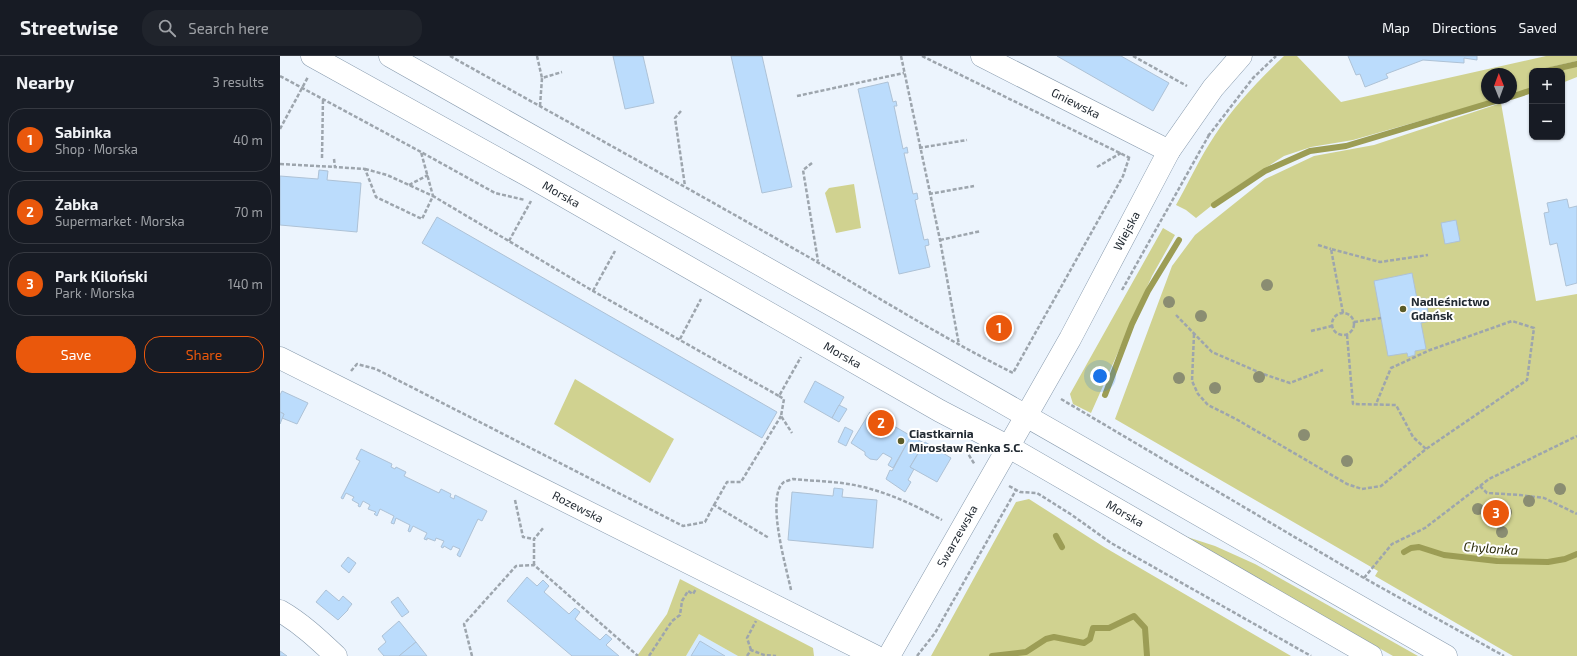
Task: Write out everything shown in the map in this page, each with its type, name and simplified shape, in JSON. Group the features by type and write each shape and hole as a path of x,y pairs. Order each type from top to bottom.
{"main road":[{"name":"Morska","path":"312,56 520,171 940,411 1009,447 1371,656"},
{"path":"390,56 1026,415 1446,656"},
{"name":"Gniewska","path":"982,56 1169,151"},
{"name":"Wiejska","path":"1026,415 1070,339 1169,151 1213,88 1241,56"},
{"name":"Rozewska","path":"280,358 874,656"},
{"name":"Swarzewska","path":"889,656 1026,415"},
{"path":"280,612 290,617 317,638 336,656"}],"path":[{"path":"450,56 685,186 959,345 1012,374 1123,176 1130,158"},
{"path":"537,56 542,78 540,106"},
{"path":"901,56 919,148 940,240 959,345"},
{"path":"1133,56 1186,86"},
{"path":"1122,291 1209,135 1253,78 1276,56"},
{"path":"542,78 562,72"},
{"path":"796,96 904,73"},
{"path":"280,76 323,98 495,193 531,201 538,205"},
{"path":"280,129 302,88"},
{"path":"322,158 323,98"},
{"path":"681,111 675,118 685,186"},
{"path":"1188,123 1209,135"},
{"path":"919,148 967,140"},
{"path":"365,169 376,197 422,219 433,196 421,152"},
{"path":"1096,168 1121,153"},
{"path":"334,159 335,167"},
{"path":"812,163 803,170 818,262"},
{"path":"280,164 365,169 387,175 433,196 593,290 784,399 781,416 741,482 727,482 705,522 683,526 376,369 357,364 349,374"},
{"path":"409,185 428,175"},
{"path":"929,194 974,186"},
{"path":"509,241 531,201"},
{"path":"940,240 982,231"},
{"path":"1318,245 1331,250 1380,262 1428,255"},
{"path":"593,290 616,251 609,247"},
{"path":"1331,250 1343,313"},
{"path":"694,295 708,303"},
{"path":"680,340 701,299"},
{"path":"1343,313 1352,317 1354,322 1353,329 1347,335 1339,335 1333,330 1332,326 1334,317 1343,313"},
{"path":"1176,315 1212,352 1263,374 1290,383 1323,370"},
{"path":"1354,322 1381,318"},
{"path":"1194,334 1192,381 1198,394 1208,405 1236,419 1347,484 1362,489 1381,486 1426,449 1527,380 1534,328 1512,321 1430,350 1391,368 1376,404"},
{"path":"1310,330 1332,326"},
{"path":"1347,335 1353,404 1396,405 1413,437 1426,449"},
{"path":"779,396 802,356"},
{"path":"1064,393 1060,399 1364,578 1504,656"},
{"path":"781,416 792,433"},
{"path":"1364,578 1392,544 1425,528 1489,479 1577,436"},
{"path":"954,443 967,452 975,465"},
{"path":"792,594 778,529 777,502 779,489 784,482 793,479 848,484 873,490 913,505 945,522"},
{"path":"1480,486 1487,493 1544,498 1577,514"},
{"path":"917,656 935,633 1016,490"},
{"path":"1020,492 1037,493 1072,514 1111,543 1311,656"},
{"path":"515,500 523,538 534,539"},
{"path":"714,505 769,538"},
{"path":"534,565 534,539 544,527"},
{"path":"472,656 464,624 516,566 534,565 638,656"},
{"path":"648,656 672,621 680,615 682,601 688,591 693,594 699,584"},
{"path":"747,656 750,650 747,638 758,616"},
{"path":"750,650 764,655 776,656"}],"shaded area":[{"path":"699,634 738,656 686,656"}],"green space":[{"path":"1284,56 1297,56 1341,102 1481,71 1481,103 1353,140 1311,147 1284,156 1230,191 1196,218 1186,210 1176,205 1199,161 1215,135 1230,114 1256,84"},
{"path":"1546,56 1577,56 1577,61 1546,68 1529,68 1529,90 1517,93 1517,68 1493,68"},
{"path":"1577,64 1577,77 1565,82 1564,68"},
{"path":"1501,104 1536,301 1577,294 1577,656 1513,656 1375,576 1378,571 1115,419 1172,266 1195,235 1265,179 1314,156 1374,145"},
{"path":"854,184 861,228 836,233 825,193 829,188"},
{"path":"1163,228 1175,235 1152,276 1091,413 1073,404 1070,394"},
{"path":"575,379 674,439 650,483 554,424"},
{"path":"1029,499 1104,547 1291,656 931,656 1016,502"},
{"path":"1178,534 1215,546 1255,564 1418,656 1393,656"},
{"path":"680,579 813,648 814,656 738,656 699,634 686,656 637,656 667,614"}],"building":[{"path":"613,56 643,56 654,103 625,109"},
{"path":"731,56 762,56 792,187 762,193"},
{"path":"1057,56 1121,56 1169,83 1153,111"},
{"path":"1348,56 1477,56 1477,60 1464,58 1464,63 1423,60 1386,74 1388,78 1365,87 1360,74 1356,75"},
{"path":"888,82 893,102 896,101 897,106 894,106 903,149 907,147 908,153 904,153 913,194 917,193 918,199 915,200 924,240 928,239 929,245 925,246 930,267 899,274 858,89"},
{"path":"319,170 328,171 327,180 361,183 357,232 280,225 280,176 318,179"},
{"path":"1567,199 1569,208 1577,206 1577,283 1566,286 1557,243 1550,245 1544,213 1549,212 1547,203"},
{"path":"437,217 777,412 762,438 422,243"},
{"path":"1456,220 1460,241 1445,244 1441,223"},
{"name":"Nadleśnictwo Gdańsk","path":"1412,273 1417,299 1425,298 1430,321 1421,323 1426,349 1415,351 1415,355 1408,357 1407,353 1388,356 1374,281"},
{"path":"1000,320 1007,325 1008,328 1003,335 1000,336 993,331 992,328 997,321"},
{"path":"815,381 844,397 832,418 804,402"},
{"path":"282,391 308,403 297,424 282,418 284,414 280,412 280,395"},
{"path":"839,405 847,409 839,422 832,418"},
{"path":"280,412 284,414 280,424"},
{"path":"870,412 911,436 893,468 888,465 892,458 883,453 877,460 870,459 865,455 865,452 851,443"},
{"path":"845,427 853,431 846,446 838,442"},
{"path":"911,436 924,443 910,467 914,469 908,480 911,482 905,492 886,479"},
{"path":"925,442 951,458 937,482 910,467"},
{"path":"361,449 392,464 391,467 395,469 396,467 406,472 404,476 439,493 441,489 451,494 450,497 454,499 455,495 487,511 482,521 478,519 460,557 457,555 460,549 453,546 451,550 444,546 443,548 441,547 444,541 436,538 435,541 427,538 427,540 424,539 427,533 413,526 410,532 408,531 410,525 396,518 394,524 391,523 394,516 380,509 377,516 374,514 376,512 368,509 370,505 363,501 360,507 358,506 359,504 352,500 354,497 346,493 343,499 341,498 360,461 356,459"},
{"path":"834,488 843,489 842,497 877,500 873,548 788,540 792,492 833,496"},
{"path":"348,557 356,563 349,573 341,566"},
{"path":"527,577 537,586 543,580 549,586 544,592 569,614 575,608 580,612 575,619 600,640 606,634 612,639 606,645 619,656 572,656 507,601"},
{"path":"326,590 339,601 343,596 352,604 338,620 316,602"},
{"path":"398,597 409,612 402,617 391,602"},
{"path":"399,621 416,642 399,656 384,656 378,649 386,642 382,636"},
{"path":"700,641 725,656 691,656"},
{"path":"416,642 427,656 399,656"},
{"path":"280,651 287,656 280,656"}],"waterway":[{"path":"1559,68 1577,64"},
{"path":"1517,95 1529,91"},
{"path":"1214,205 1265,171 1310,151 1346,146 1486,104"},
{"path":"1105,395 1132,324 1148,291 1179,240"},
{"path":"1056,536 1062,547"},
{"name":"Chylonka","path":"1404,552 1411,548 1419,547 1444,555 1497,561 1548,562 1565,559 1577,554"},
{"name":"Chylonka","path":"992,656 1026,652 1046,639 1054,637 1084,643 1090,639 1093,628 1109,628 1134,616 1145,628 1147,656"}],"place":[{"name":"Nadleśnictwo Gdańsk","path":"1403,309"},
{"name":"Sabinka","path":"999,328"},
{"name":"Żabka","path":"881,423"},
{"name":"Ciastkarnia Mirosław Renka S.C.","path":"901,441"},
{"name":"Park Kiloński","path":"1496,513"}]}
